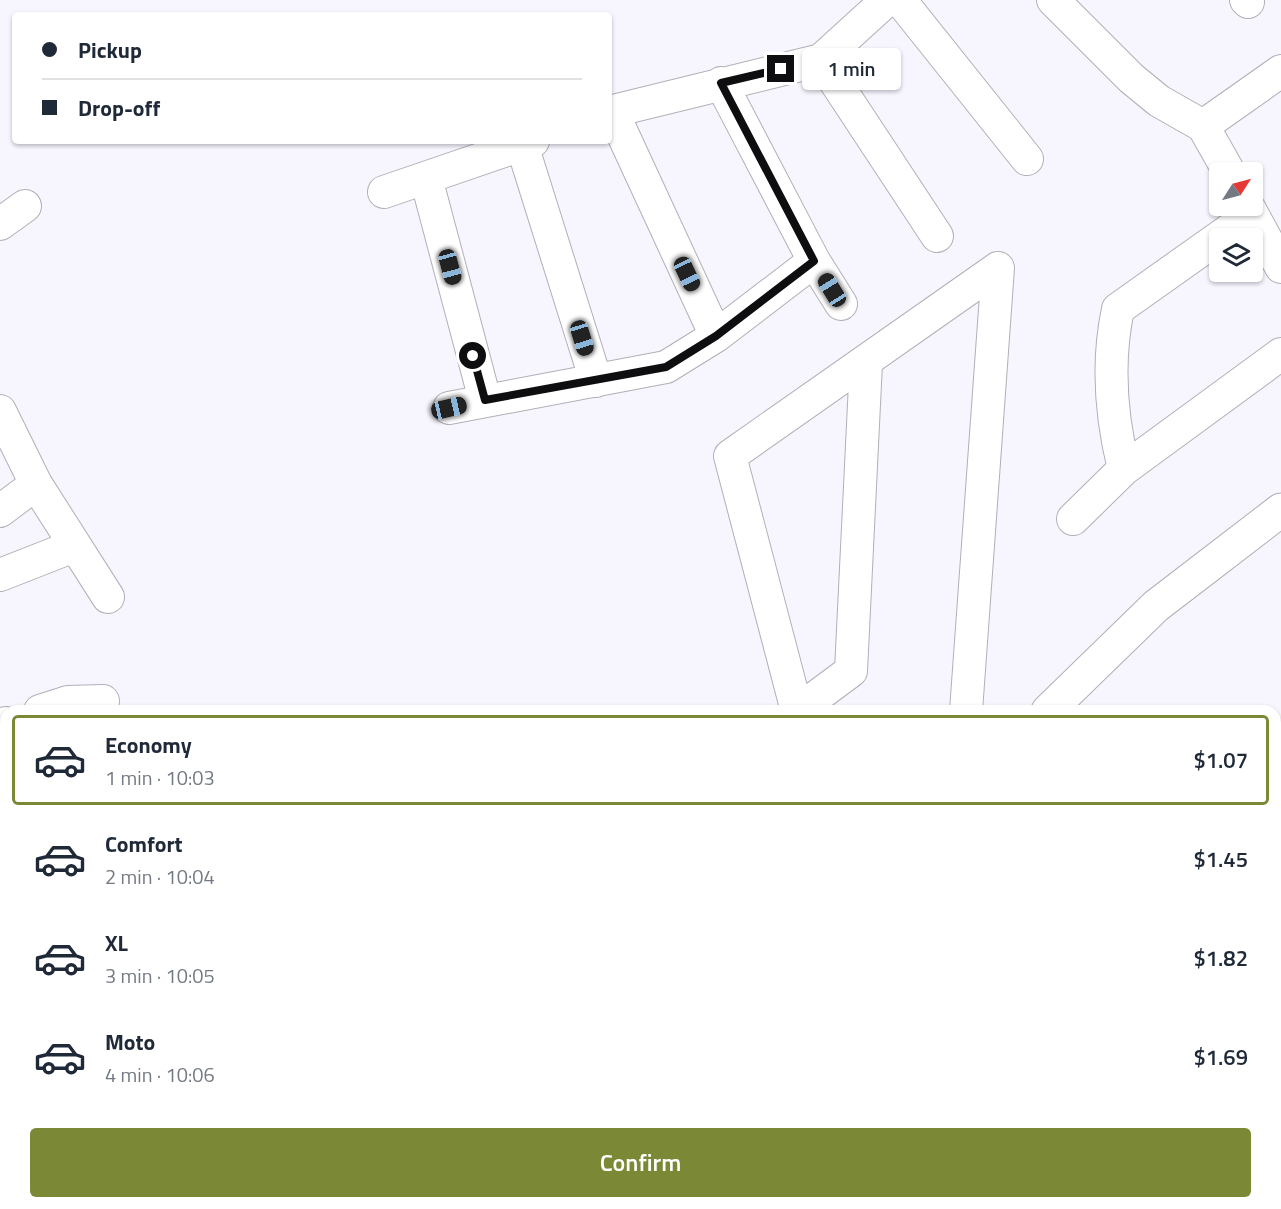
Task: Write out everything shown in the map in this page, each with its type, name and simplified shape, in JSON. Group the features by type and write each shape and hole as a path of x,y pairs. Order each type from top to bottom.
{"street":[{"path":"612,111 821,60 887,0"},
{"path":"900,0 1027,159"},
{"path":"1053,0 1159,101 1203,126 1223,162"},
{"path":"821,60 937,236"},
{"path":"1203,126 1281,71"},
{"path":"721,83 814,261 841,304"},
{"path":"612,116 716,336"},
{"path":"384,192 525,144"},
{"path":"528,144 596,381"},
{"path":"426,178 485,400"},
{"path":"0,224 26,206"},
{"path":"1124,469 1114,430 1112,338 1118,309 1242,216"},
{"path":"1253,216 1281,267"},
{"path":"449,408 666,367 716,336 814,261"},
{"path":"795,705 730,456 866,363 998,268 966,705"},
{"path":"1073,519 1124,469 1281,354"},
{"path":"805,705 851,671 866,363"},
{"path":"0,411 36,484 108,597"},
{"path":"0,511 36,484"},
{"path":"1054,705 1156,606 1281,510"},
{"path":"0,575 74,546"},
{"path":"59,705 68,702 103,701"}],"route":[{"path":"473,356 485,400 666,367 716,336 814,261 721,83 781,69"}]}
